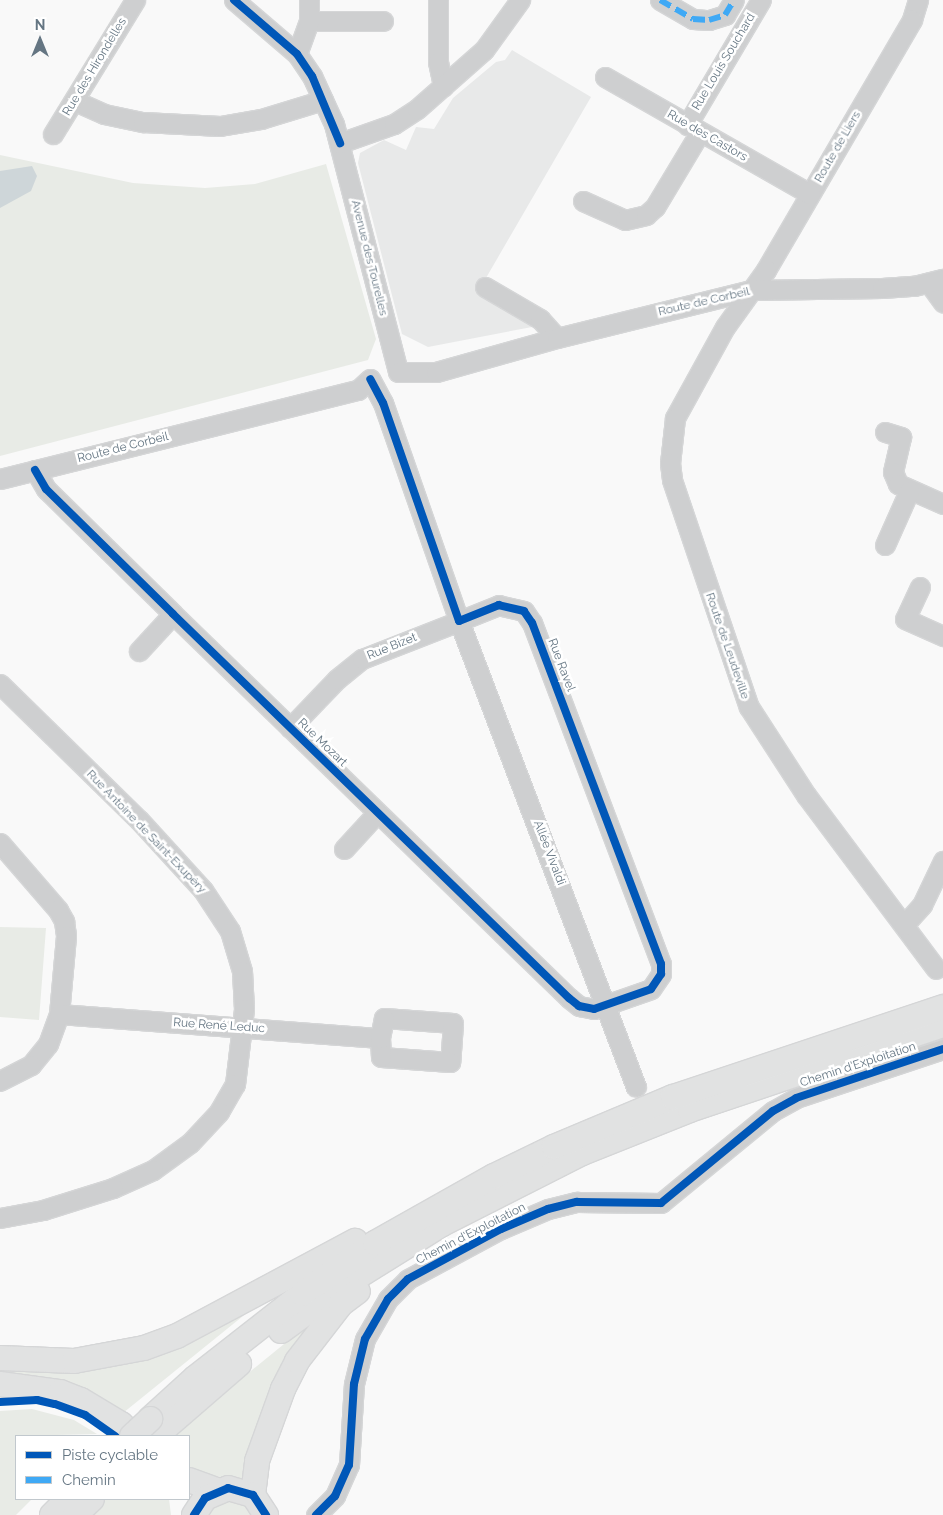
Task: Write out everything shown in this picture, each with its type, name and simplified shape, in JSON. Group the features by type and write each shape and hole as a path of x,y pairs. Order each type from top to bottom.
{"main road":[{"path":"157,1428 196,1378 302,1294 376,1243 494,1176 554,1147 672,1097 943,1007"},
{"path":"136,1435 157,1428 303,1314 442,1224 526,1180 642,1128 943,1026"},
{"path":"0,1358 54,1362 96,1359 177,1336 472,1178 494,1176"},
{"path":"253,1495 257,1461 282,1389 297,1361 341,1304 370,1281 439,1238 442,1224"},
{"path":"0,1384 60,1392 80,1400 121,1424 132,1435"},
{"path":"0,1394 24,1388"},
{"path":"190,1480 217,1490 241,1489 253,1495 266,1515"},
{"path":"194,1515 205,1498 217,1490"},
{"path":"52,1515 67,1500"},
{"path":"75,1515 91,1500"},
{"path":"188,1500 194,1515"}],"street":[{"name":"Rue des Hirondelles","path":"54,134 135,0"},
{"name":"Avenue des Tourelles","path":"234,0 297,54 323,100 340,144 398,372"},
{"path":"297,54 308,21 308,0"},
{"path":"438,0 438,62 443,86"},
{"path":"340,144 394,124 417,109 484,50 520,0"},
{"path":"660,0 693,19 709,20 725,15 734,0"},
{"name":"Rue Louis Souchard","path":"583,201 625,220 646,215 655,207 761,0"},
{"name":"Route de Liers","path":"750,290 766,270 912,20 918,0"},
{"path":"308,21 383,21"},
{"name":"Rue des Castors","path":"605,77 810,194"},
{"path":"75,100 104,114 142,122 220,126 261,119 323,100"},
{"path":"936,281 943,302"},
{"name":"Route de Corbeil","path":"0,479 246,417 301,392 355,377 370,379 398,372 436,372 557,338 750,290 882,288 936,281"},
{"path":"485,287 540,319 557,338"},
{"name":"Route de Leudeville","path":"750,290 725,327 675,418 670,448 672,480 748,707 795,779 936,968"},
{"path":"370,379 383,403 459,620"},
{"path":"886,432 901,438 894,478 909,491 943,504"},
{"name":"Rue Mozart","path":"35,470 46,489 569,998 586,1007 608,1007"},
{"path":"885,545 909,491"},
{"path":"920,587 905,619 943,636"},
{"name":"Rue Ravel","path":"459,620 500,605 524,611 532,622 661,964 661,974 651,989 608,1007"},
{"path":"139,651 173,614"},
{"name":"Rue Bizet","path":"290,728 338,679 362,659 459,620"},
{"name":"Allée Vivaldi","path":"459,620 608,1007 636,1086"},
{"name":"Rue Antoine de Saint-Exupéry","path":"0,684 139,820 191,874 214,904 230,931 242,971 243,1028 235,1084 230,1096 207,1127 171,1158 130,1181 92,1196 42,1210 0,1218"},
{"path":"344,849 378,813"},
{"path":"0,843 52,901 64,921 59,1014 41,1055 20,1074 0,1082"},
{"path":"904,925 922,904 943,861"},
{"name":"Rue René Leduc","path":"59,1014 380,1038"},
{"name":"Chemin d'Exploitation","path":"316,1515 335,1496 349,1465 354,1384 365,1339 388,1299 408,1279 501,1229 555,1206 577,1202 661,1203 773,1111 796,1098 943,1049"}],"shaded area":[{"path":"512,50 591,97 479,290 529,320 532,327 428,347 402,334 358,163 360,153 384,140 406,150 416,127 434,129 453,98 496,62 505,60"},
{"path":"0,155 133,183 205,188 255,184 326,164 376,339 368,360 0,456"},
{"path":"32,166 37,176 31,191 0,208 0,171"},
{"path":"0,927 46,928 39,1020 0,1017"},
{"path":"248,1312 123,1413 0,1377 0,1369 86,1371 182,1344"},
{"path":"311,1322 290,1355 245,1480 190,1473 190,1435 172,1435"},
{"path":"32,1409 74,1420 97,1434 15,1435 15,1500 31,1500 16,1515 0,1515 0,1411"},
{"path":"104,1500 169,1500 171,1515 88,1515"},
{"path":"226,1500 246,1505 253,1515 207,1515 213,1506"}],"marked path":[{"path":"660,0 693,19 709,20 725,15 734,0"}],"cycle path":[{"path":"234,0 297,54 312,76 340,143"},
{"path":"35,470 46,489 569,998 579,1006 594,1009 651,989 661,974 661,964 532,623 524,611 499,605 459,621 383,403 370,379"},
{"path":"316,1515 335,1496 349,1465 354,1384 365,1339 388,1299 408,1279 501,1229 548,1209 577,1202 661,1203 773,1111 796,1098 943,1049"},
{"path":"0,1402 37,1400 55,1404 85,1415 114,1435"},
{"path":"194,1515 205,1498 228,1488 253,1495 266,1515"}]}
